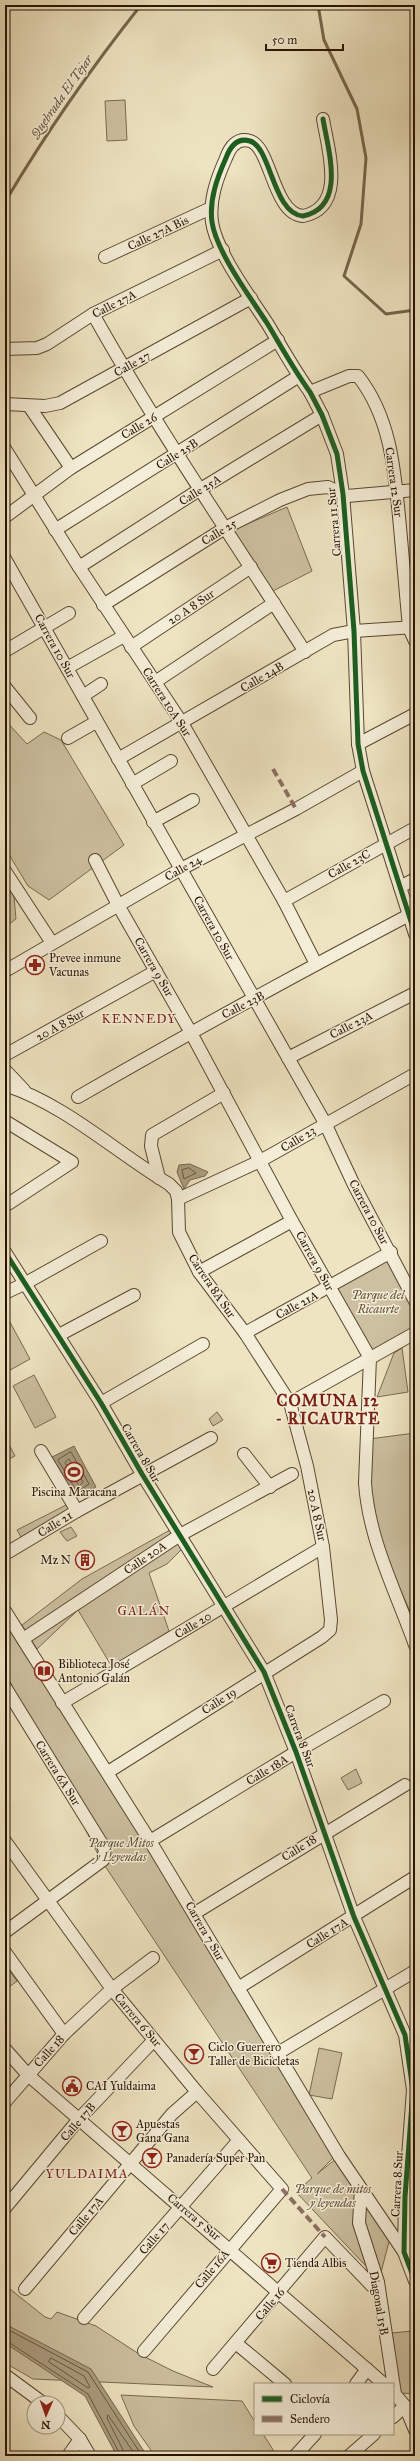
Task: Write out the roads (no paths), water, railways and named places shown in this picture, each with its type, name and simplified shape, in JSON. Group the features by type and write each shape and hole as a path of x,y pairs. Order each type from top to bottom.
{"street":[{"name":"Carrera 11 Sur","path":"323,119 331,168 330,192 326,203 318,211 309,215 298,216 293,212 279,194 258,145 250,141 241,140 233,145 220,169 211,208 212,223 223,250 251,298 310,392 322,416 337,454 343,494 354,632 358,744 363,771 414,930"},
{"name":"Calle 27A Bis","path":"106,257 211,208"},
{"name":"Calle 27A","path":"5,349 31,349 48,344 93,314 223,250"},
{"name":"Calle 27","path":"5,404 29,406 60,403 251,298"},
{"path":"93,314 124,369 178,453 199,490 306,652"},
{"name":"Calle 26","path":"5,517 33,494 71,468 278,340"},
{"name":"Calle 25B","path":"55,530 299,376"},
{"name":"Carrera 12 Sur","path":"310,392 349,376 358,376 368,391 385,430 393,461 412,628 415,641"},
{"path":"29,406 71,468"},
{"name":"Calle 25A","path":"79,567 199,490 322,416"},
{"name":"Carrera 10A Sur","path":"5,448 103,605 182,723 284,901 316,964"},
{"name":"Calle 25","path":"103,605 225,528 280,500 308,489 328,487 343,494"},
{"path":"343,494 397,493 415,490"},
{"name":"Carrera 10 Sur","path":"5,559 254,1000 325,1122 354,1185 391,1252 415,1300"},
{"name":"20 A 8 Sur","path":"67,668 128,642 251,567"},
{"path":"155,682 274,602"},
{"path":"5,651 69,613"},
{"name":"Calle 24B","path":"118,759 306,652 333,635 412,628"},
{"path":"83,696 101,684"},
{"path":"5,687 30,718"},
{"path":"358,744 415,714"},
{"path":"68,738 96,722"},
{"path":"132,784 171,761"},
{"name":"Calle 24","path":"5,971 180,869 363,771"},
{"path":"154,822 193,800"},
{"name":"Calle 23C","path":"284,901 415,828"},
{"name":"Carrera 9 Sur","path":"95,860 118,905 224,1093 292,1221 370,1358"},
{"path":"5,871 52,943"},
{"path":"400,887 415,878"},
{"name":"Calle 23B","path":"78,1097 190,1031 254,1000 316,964 409,915"},
{"name":"20 A 8 Sur","path":"5,1055 156,971"},
{"name":"Calle 23A","path":"288,1058 415,993"},
{"path":"5,1070 26,1092"},
{"name":"Calle 23","path":"178,1199 260,1161 325,1122 415,1074"},
{"path":"5,1085 26,1092 77,1122 159,1178 176,1191 178,1199"},
{"path":"159,1178 151,1146 152,1135 224,1093"},
{"path":"5,1121 72,1160 72,1164 5,1206"},
{"name":"Carrera 8A Sur","path":"178,1199 179,1232 199,1272 245,1333 290,1402"},
{"path":"199,1272 292,1221"},
{"path":"5,1293 26,1284 101,1241"},
{"name":"Carrera 8 Sur","path":"5,1252 101,1403 142,1474 264,1672 296,1752 323,1834 354,1917 405,2036 413,2090 405,2197 404,2252 415,2281"},
{"name":"Calle 21A","path":"245,1333 391,1252"},
{"path":"59,1335 134,1295"},
{"path":"290,1402 415,1333"},
{"path":"101,1403 203,1344"},
{"path":"370,1358 364,1482 366,1501 375,1542 415,1645"},
{"name":"20 A 8 Sur","path":"290,1402 307,1466 323,1547 331,1620 330,1630"},
{"name":"Calle 21","path":"5,1554 77,1510 211,1438"},
{"path":"40,1451 77,1510"},
{"path":"244,1454 270,1487"},
{"name":"Calle 20A","path":"23,1639 180,1535 292,1474"},
{"name":"Calle 20","path":"62,1703 323,1547"},
{"name":"Carrera 7 Sur","path":"5,1611 62,1703 108,1772 195,1913 238,1988 361,2189 404,2252"},
{"name":"Calle 19","path":"108,1772 264,1672 322,1637 330,1630"},
{"name":"Carrera 6A Sur","path":"5,1687 105,1848 103,1860 49,1901"},
{"name":"Calle 18A","path":"150,1841 296,1752 384,1701"},
{"name":"Calle 18","path":"195,1913 405,1785"},
{"name":"Carrera 6 Sur","path":"5,1841 9,1854 49,1901 112,1989 197,2092 282,2189"},
{"name":"Calle 17A","path":"238,1988 354,1917 415,1877"},
{"path":"5,1932 49,1901"},
{"path":"5,1952 64,2034"},
{"name":"Calle 18","path":"5,2102 64,2034 112,1989 152,1958"},
{"path":"278,2053 415,1971"},
{"name":"Calle 17B","path":"5,2208 80,2120 154,2040"},
{"name":"Carrera 5 Sur","path":"5,2049 28,2075 230,2248 278,2294 383,2383"},
{"name":"Calle 17A","path":"25,2289 172,2114 197,2092"},
{"name":"Calle 17","path":"84,2318 239,2140"},
{"path":"405,2197 415,2184"},
{"name":"Calle 16A","path":"144,2351 230,2248 282,2189"},
{"name":"Diagonal 15B","path":"361,2189 359,2223 378,2282 378,2292 392,2383"},
{"name":"Calle 16","path":"213,2369 237,2344 324,2237 378,2292"},
{"path":"237,2344 283,2383"},
{"path":"357,2383 367,2369"},
{"path":"5,2375 32,2395"},
{"path":"394,2393 405,2406 415,2430"},
{"path":"394,2416 405,2406"},
{"path":"66,2424 80,2439 90,2456"},
{"path":"295,2456 314,2435"},
{"path":"350,2456 373,2435"},
{"path":"68,2456 80,2439"}],"water":[{"path":"190,1164 208,1172 205,1176 190,1180 184,1189 177,1172 179,1165"},
{"name":"Piscina Maracana","path":"74,1446 96,1487 74,1499 52,1457"},
{"path":"5,2324 91,2369 147,2456 117,2456 85,2396 5,2343"}],"waterway":[{"name":"Quebrada El Tejar","path":"5,202 70,101 104,53 141,5"},
{"name":"Quebrada El Tejar","path":"318,5 324,40 357,109 366,158 361,224 344,276 386,314 415,310"}],"place":[{"name":"Prevee inmune Vacunas","path":"35,965"},
{"name":"Piscina Maracana","path":"74,1472"},
{"name":"Mz N","path":"85,1560"},
{"name":"Biblioteca José Antonio Galán","path":"44,1671"},
{"name":"Ciclo Guerrero Taller de Bicicletas","path":"194,2054"},
{"name":"CAI Yuldaima","path":"72,2086"},
{"name":"Apuestas Gana Gana","path":"122,2131"},
{"name":"Panadería Super Pan","path":"152,2158"},
{"name":"Tienda Albis","path":"271,2263"}],"district":[{"name":"KENNEDY","path":"139,1018"},
{"name":"COMUNA 12 - RICAURTE","path":"328,1409"},
{"name":"GALÁN","path":"144,1610"},
{"name":"YULDAIMA","path":"87,2173"}],"park label":[{"name":"Parque del Ricaurte","path":"378,1302"},
{"name":"Parque Mitos y Leyendas","path":"121,1850"},
{"name":"Parque de mitos y leyendas","path":"333,2196"}]}
